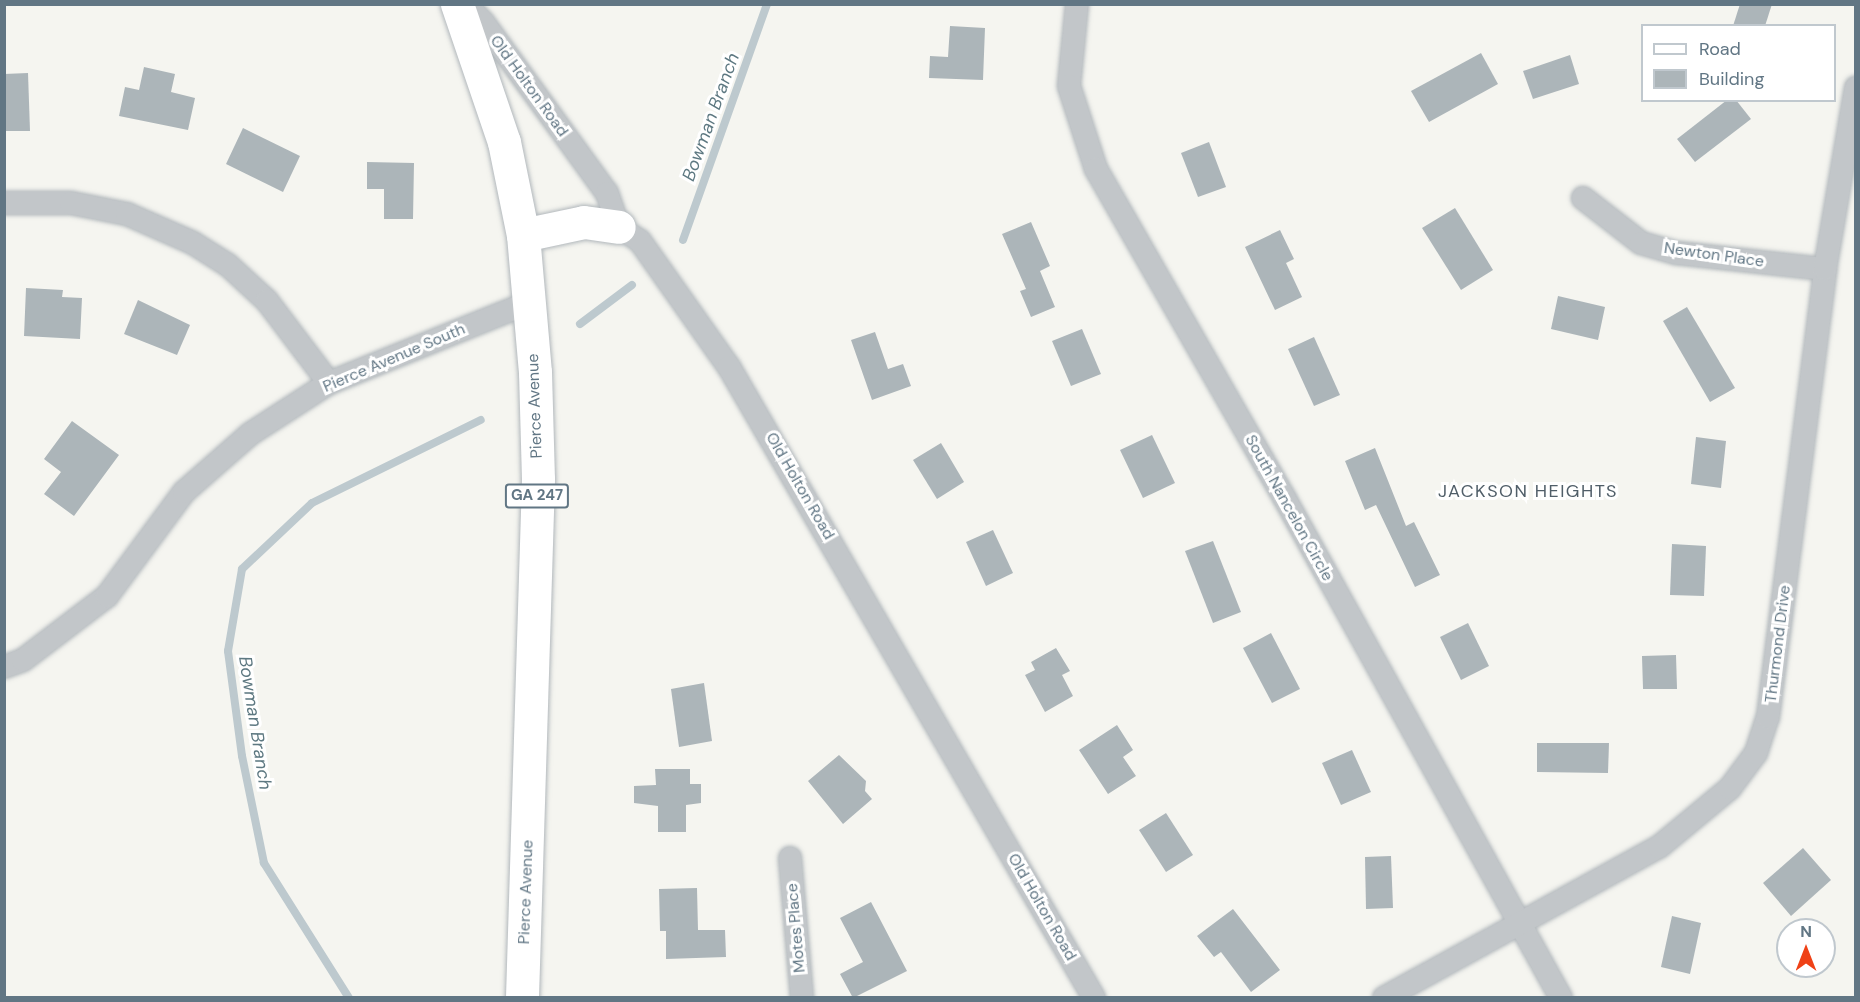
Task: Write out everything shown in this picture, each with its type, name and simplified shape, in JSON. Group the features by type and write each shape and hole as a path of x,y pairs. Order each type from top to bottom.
{"main road":[{"name":"Pierce Avenue","path":"457,4 504,142 523,235 530,302 538,479 522,998"},
{"path":"523,235 584,222 619,227"}],"street":[{"name":"Old Holton Road","path":"466,4 483,22 607,193 619,227 640,241 729,367 1094,998"},
{"name":"South Nancelon Circle","path":"1077,4 1069,86 1096,169 1561,998"},
{"name":"Thurmond Drive","path":"1384,998 1659,847 1730,788 1756,753 1768,717 1825,269 1856,88"},
{"name":"Newton Place","path":"1583,198 1641,243 1677,253 1825,269"},
{"path":"4,203 71,203 127,214 193,243 228,265 267,301 294,331 329,383"},
{"name":"Pierce Avenue South","path":"4,667 23,660 107,596 183,492 250,434 329,383 530,302"},
{"name":"Motes Place","path":"790,858 802,998"}],"building":[{"path":"1740,4 1772,4 1766,24 1734,24"},
{"path":"950,26 985,28 983,80 929,78 930,56 948,57"},
{"path":"1481,53 1498,84 1429,122 1411,91"},
{"path":"1570,55 1579,84 1533,99 1523,71"},
{"path":"144,67 175,74 171,92 195,98 188,130 119,116 125,87 139,90"},
{"path":"28,73 30,131 4,131 4,74"},
{"path":"1724,102 1738,102 1751,119 1695,162 1677,139"},
{"path":"243,128 300,156 283,192 226,164"},
{"path":"1209,142 1226,187 1198,197 1181,153"},
{"path":"367,162 414,163 413,219 384,219 384,189 367,189"},
{"path":"1455,208 1493,270 1461,290 1422,228"},
{"path":"1031,222 1050,266 1040,271 1055,307 1031,317 1020,291 1026,289 1002,234"},
{"path":"1280,230 1294,259 1286,263 1302,297 1275,310 1245,247"},
{"path":"26,288 63,290 62,297 82,298 80,339 24,336"},
{"path":"1558,296 1605,307 1598,340 1551,329"},
{"path":"138,300 190,325 177,355 124,334"},
{"path":"1687,307 1735,388 1710,402 1663,321"},
{"path":"1082,329 1101,374 1071,386 1052,341"},
{"path":"875,332 888,369 903,364 911,386 872,400 851,340"},
{"path":"1314,337 1340,395 1314,406 1288,349"},
{"path":"72,421 119,455 74,516 44,494 61,472 44,459"},
{"path":"1152,435 1175,483 1143,498 1120,450"},
{"path":"1696,437 1726,441 1721,488 1691,484"},
{"path":"941,443 964,482 937,499 913,460"},
{"path":"1375,448 1406,526 1414,522 1440,575 1415,587 1376,505 1365,510 1345,461"},
{"path":"993,530 1013,573 986,586 966,542"},
{"path":"1213,541 1241,612 1213,623 1185,551"},
{"path":"1672,544 1706,546 1704,596 1670,595"},
{"path":"1468,623 1489,666 1461,680 1440,637"},
{"path":"1271,633 1300,689 1272,703 1243,648"},
{"path":"1056,648 1070,671 1062,675 1073,696 1045,712 1025,675 1035,670 1031,662"},
{"path":"1676,655 1677,689 1643,689 1642,656"},
{"path":"704,683 712,741 679,747 671,689"},
{"path":"1117,725 1133,750 1123,757 1136,776 1108,794 1079,750"},
{"path":"1537,743 1609,743 1608,773 1537,772"},
{"path":"1352,750 1371,792 1341,805 1322,763"},
{"path":"839,755 866,781 865,791 872,799 843,824 808,781"},
{"path":"655,769 690,769 690,784 701,784 701,803 686,805 686,832 658,832 658,806 634,803 634,786 656,785"},
{"path":"1166,813 1193,855 1166,872 1139,830"},
{"path":"1803,848 1831,880 1791,916 1763,883"},
{"path":"1391,856 1393,908 1366,909 1365,857"},
{"path":"697,888 698,930 725,930 726,957 666,959 666,931 660,931 659,889"},
{"path":"871,902 907,971 853,998 840,974 863,962 840,918"},
{"path":"1233,909 1280,970 1251,992 1221,952 1214,957 1197,936"},
{"path":"1672,916 1701,923 1690,974 1661,967"}],"waterway":[{"name":"Bowman Branch","path":"683,240 767,4"},
{"name":"Bowman Branch","path":"580,324 632,285"},
{"name":"Bowman Branch","path":"349,998 264,863 242,756 228,651 242,569 312,503 481,420"}],"district":[{"name":"JACKSON HEIGHTS","path":"1528,491"}]}
